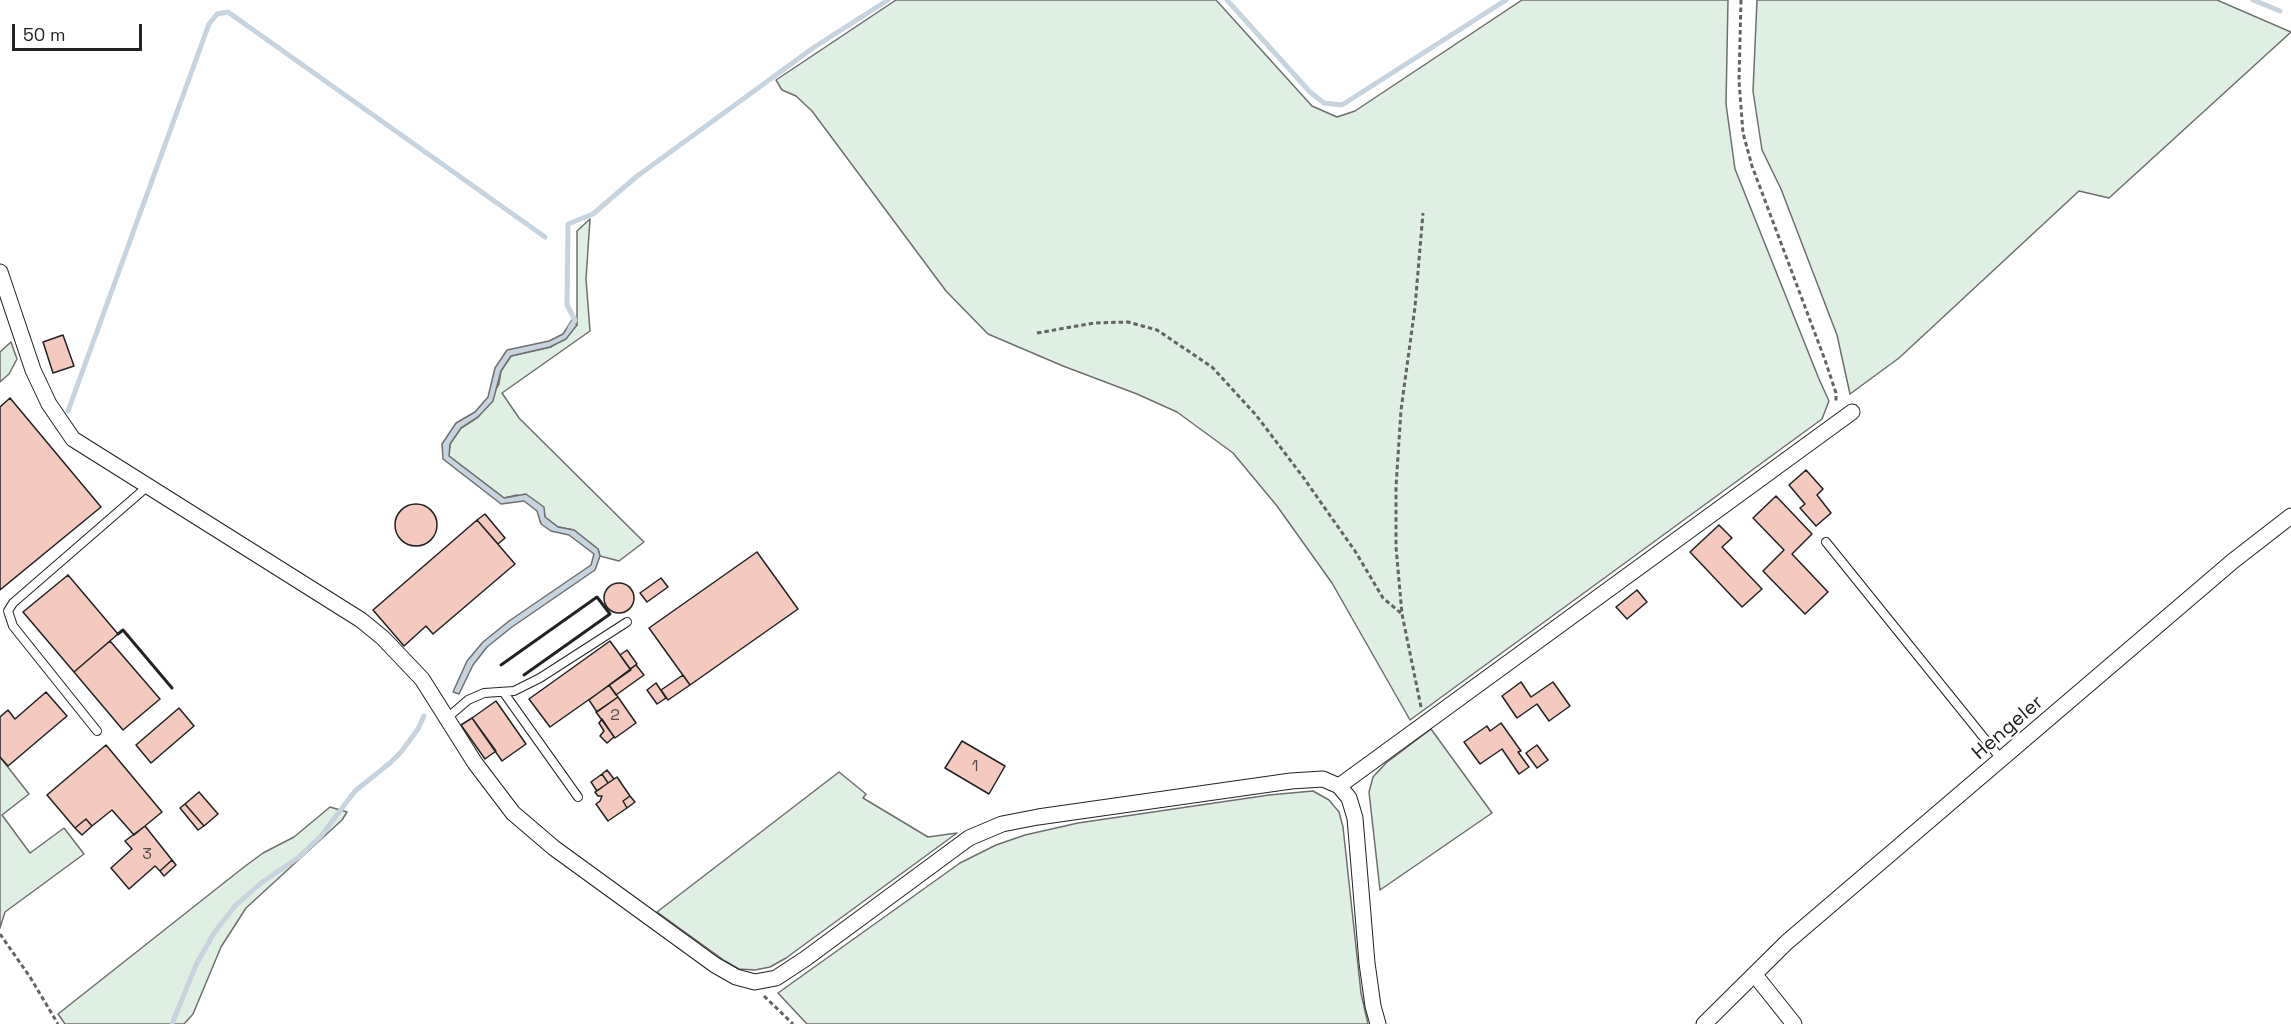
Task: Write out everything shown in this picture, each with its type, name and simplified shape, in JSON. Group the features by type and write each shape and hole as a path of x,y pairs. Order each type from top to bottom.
{"street":[{"path":"0,272 33,370 49,404 73,439 361,620 402,656 422,679 475,764 513,813 545,841 715,965 736,977 754,982 776,978 969,838 1002,824 1291,781 1323,779 1339,786 1349,798 1355,818 1367,963 1378,1024"},
{"path":"1339,786 1852,412"},
{"name":"Hengeler","path":"1704,1024 1788,942 2233,561 2291,516"},
{"path":"1755,975 1794,1024"}],"lane":[{"path":"97,731 13,626 8,611 14,603 148,486"},
{"path":"1826,542 2002,761"},
{"path":"447,718 476,696 484,693 514,691 540,678 627,622"},
{"path":"504,693 578,797"}],"path":[{"path":"1741,0 1739,81 1743,133 1752,166 1829,371 1836,393 1838,422"},
{"path":"1423,213 1415,307 1401,410 1396,487 1396,547 1402,614 1424,723"},
{"path":"1037,333 1094,323 1128,322 1157,330 1212,367 1256,415 1355,551 1383,598 1402,614"},
{"path":"0,934 30,977 58,1024"},
{"path":"754,982 762,994 793,1024"}],"green space":[{"path":"896,0 1216,0 1312,106 1337,117 1355,111 1522,0 1728,0 1726,104 1735,169 1829,401 1822,419 1410,720 1332,583 1277,506 1233,453 1177,412 988,334 946,291 812,111 796,96 782,90 776,80"},
{"path":"1757,0 2217,0 2291,32 2109,198 2079,191 1899,358 1850,394 1837,335 1781,189 1762,150 1753,91"},
{"path":"590,219 586,279 590,331 502,393 519,418 644,542 619,561 600,556 598,549 574,530 558,527 545,517 543,507 517,495 504,498 449,456 450,444 461,428 478,417 499,384 501,371 511,356 551,347 577,325 577,231"},
{"path":"11,342 17,359 9,374 0,382 0,352"},
{"path":"1431,729 1492,813 1380,890 1369,792 1373,777 1386,763"},
{"path":"0,757 29,794 2,815 30,853 64,828 84,854 5,912 0,928"},
{"path":"839,772 866,794 863,798 928,837 957,833 786,958 770,967 755,970 739,969 657,912"},
{"path":"1313,791 1329,800 1339,812 1343,827 1361,993 1368,1024 807,1024 778,993 960,863 996,845 1025,835 1078,823 1269,795"},
{"path":"330,807 347,812 342,820 246,908 221,947 193,1014 184,1024 65,1024 58,1014 244,867 263,853 294,837"}],"shaded area":[{"path":"572,320 577,325 566,339 550,347 511,356 501,371 493,401 478,417 461,428 450,444 449,456 504,498 526,494 544,507 545,517 558,527 574,530 598,549 600,556 595,570 487,647 473,665 459,694 453,692 467,661 483,642 509,621 591,565 594,554 569,535 551,531 541,524 537,511 524,501 501,504 443,459 442,444 456,423 475,412 488,397 495,368 507,350 549,341 563,334"}],"building":[{"path":"63,335 74,366 53,373 43,342"},
{"path":"10,398 101,507 0,590 0,407"},
{"path":"1806,470 1823,489 1817,495 1831,513 1816,526 1800,508 1805,504 1789,485"},
{"path":"1776,496 1812,534 1792,554 1828,592 1805,614 1763,571 1784,550 1753,518"},
{"path":"416,504 424,505 431,510 436,517 436,533 431,540 424,545 416,546 408,545 401,540 396,533 395,525 396,517 401,510 408,505"},
{"path":"485,514 505,538 498,544 477,520"},
{"path":"477,520 515,564 433,634 426,626 404,646 373,610"},
{"path":"1719,525 1732,538 1722,547 1762,589 1742,607 1690,552"},
{"path":"757,552 798,609 690,685 649,628"},
{"path":"68,575 118,634 74,672 23,612"},
{"path":"661,578 668,587 647,602 640,593"},
{"path":"619,583 630,587 634,598 630,609 619,613 608,609 604,598 608,587"},
{"path":"1637,590 1647,602 1627,619 1616,607"},
{"path":"110,641 160,699 123,730 74,672"},
{"path":"610,641 631,670 550,727 529,699"},
{"path":"627,650 637,664 630,669 620,655"},
{"path":"636,665 644,675 616,695 609,685"},
{"path":"683,675 690,685 668,700 661,690"},
{"path":"1521,682 1531,697 1553,682 1570,706 1549,721 1537,704 1517,718 1502,696"},
{"path":"656,683 666,698 657,704 647,690"},
{"path":"609,685 618,697 597,712 589,700"},
{"path":"46,692 67,716 8,766 0,757 0,717 8,710 15,719"},
{"path":"618,697 636,723 615,738 596,712"},
{"path":"496,701 526,744 502,761 472,718"},
{"path":"179,708 194,726 151,763 136,745"},
{"path":"472,718 496,751 485,759 461,725"},
{"path":"602,719 614,737 607,743 600,736 604,731 599,723"},
{"path":"1501,723 1521,751 1518,752 1529,767 1519,774 1502,749 1480,764 1464,742 1487,726 1490,731"},
{"path":"962,741 1005,766 989,794 945,768"},
{"path":"106,745 162,812 134,835 112,810 92,826 86,819 75,828 47,795"},
{"path":"1537,745 1548,760 1537,768 1526,753"},
{"path":"607,770 614,779 608,783 602,774"},
{"path":"602,774 608,783 597,791 591,782"},
{"path":"617,777 630,796 623,801 627,808 608,821 596,804 602,796 598,796 595,792"},
{"path":"199,792 218,814 204,826 185,804"},
{"path":"630,796 635,802 627,808 623,801"},
{"path":"185,804 204,826 198,830 180,808"},
{"path":"86,819 92,826 82,835 75,828"},
{"path":"145,826 172,860 160,871 155,866 129,889 111,868 132,849 125,841"},
{"path":"172,860 176,865 164,876 160,871"}],"waterway":[{"path":"570,328 575,320 567,305 568,224 593,214 636,177 813,48 888,0"},
{"path":"1227,0 1310,92 1324,103 1342,105 1506,0"},
{"path":"2253,0 2280,11"},
{"path":"68,411 209,24 217,14 228,12 545,237"},
{"path":"172,1024 196,965 214,933 235,906 261,883 299,857 321,836 355,791 401,752 418,729 424,716"}],"wall":[{"path":"501,665 597,597 610,614 524,675"},
{"path":"118,634 123,630 172,688"}]}
